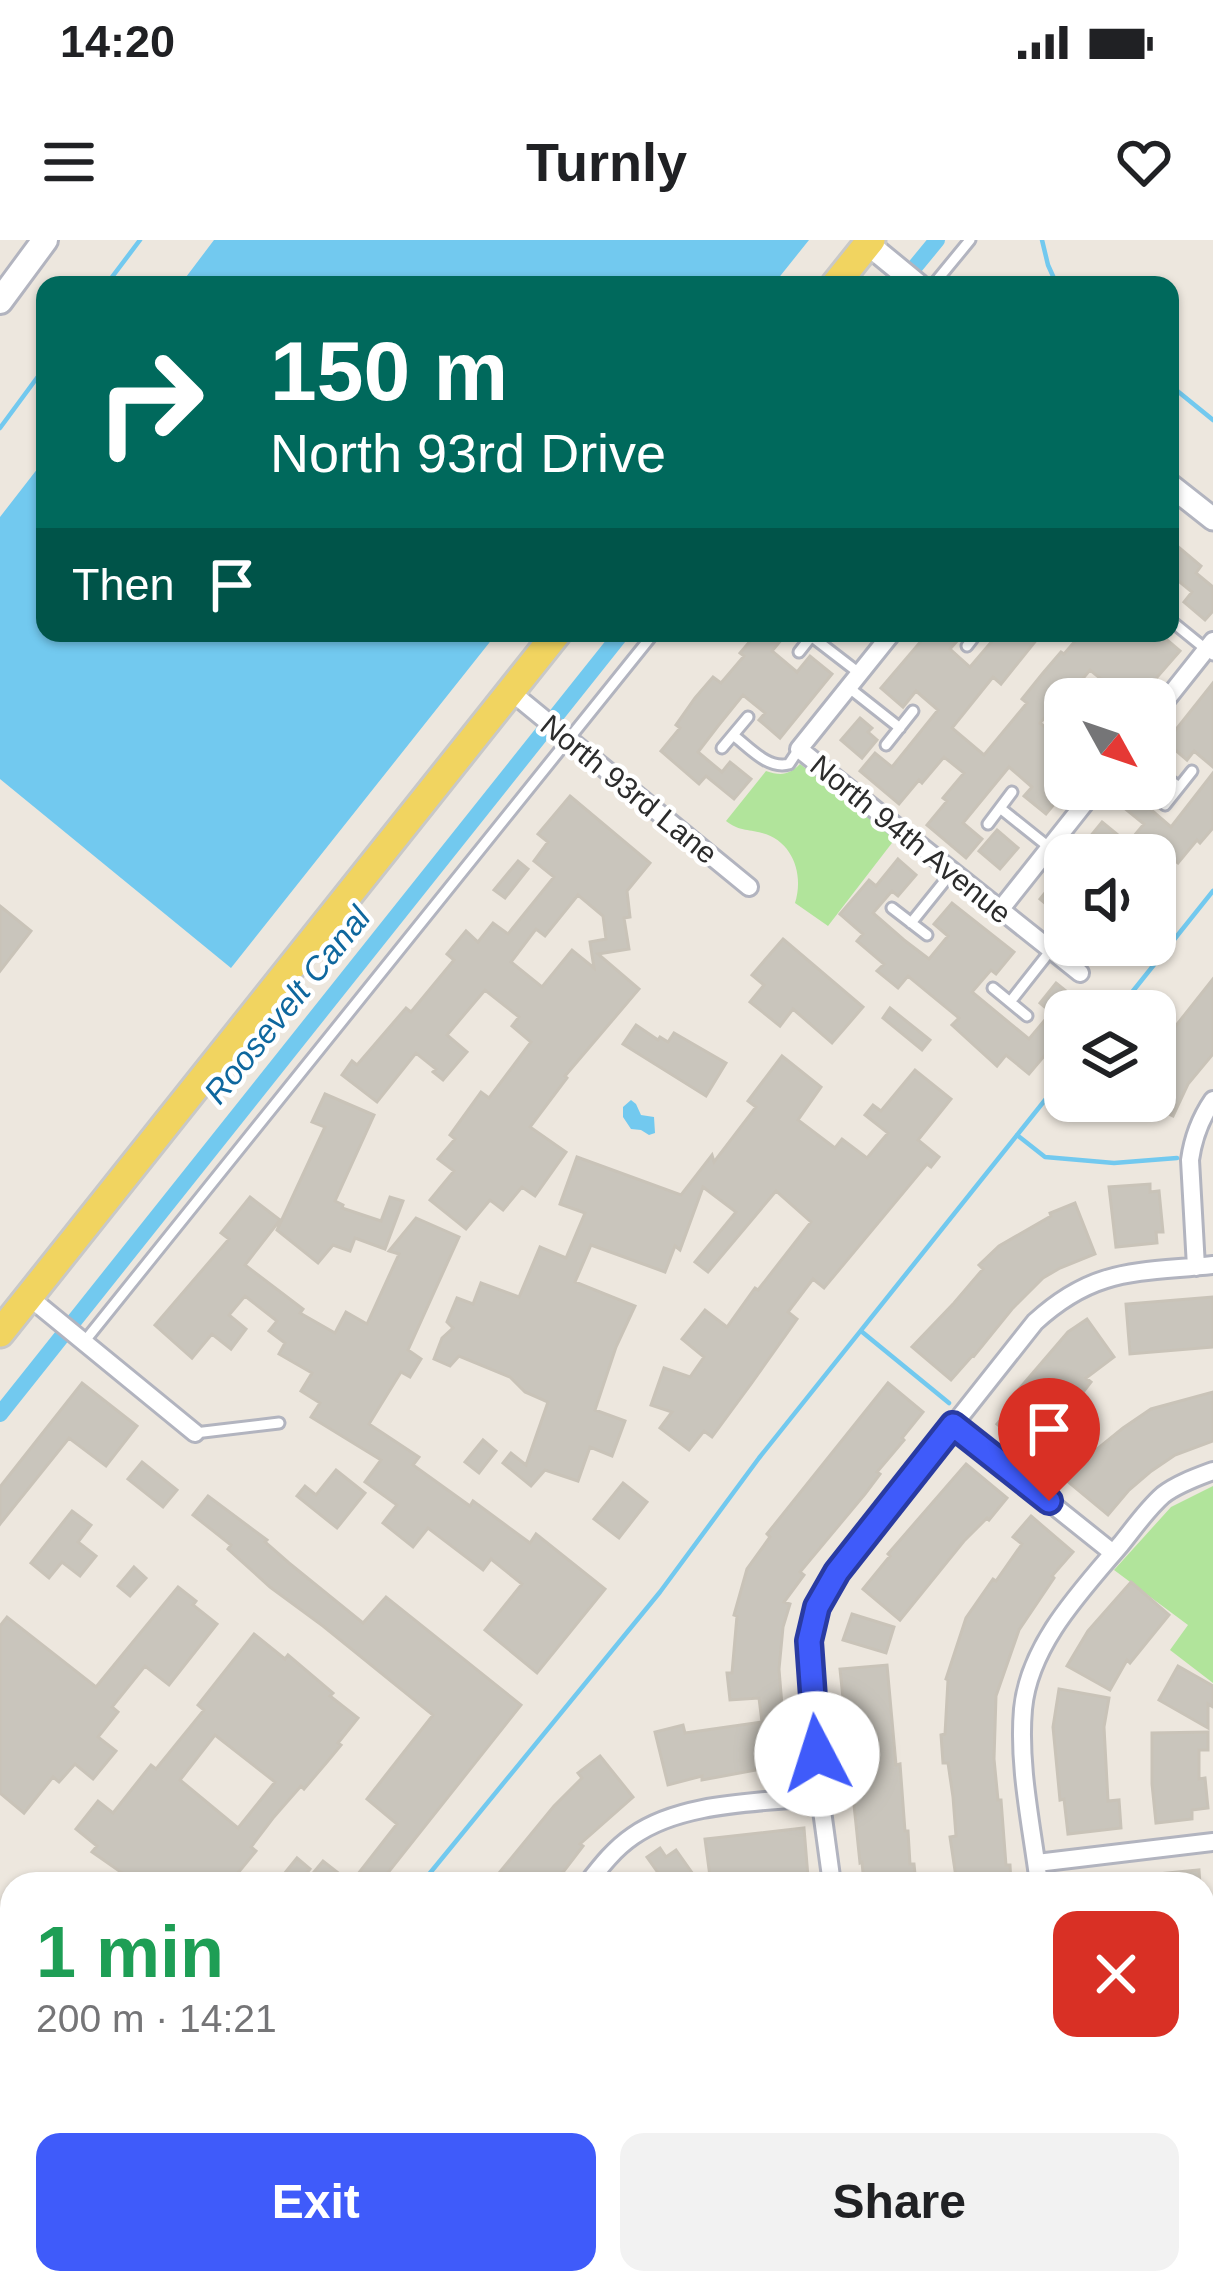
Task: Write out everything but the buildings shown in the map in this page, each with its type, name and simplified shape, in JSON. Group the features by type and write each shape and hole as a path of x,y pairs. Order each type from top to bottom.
{"main road":[{"path":"0,301 45,240"},
{"path":"842,276 869,242"},
{"path":"0,1333 550,642"}],"street":[{"path":"869,242 907,276"},
{"path":"1179,492 1213,519"},
{"path":"799,749 885,642"},
{"path":"1176,689 1211,648"},
{"name":"North 93rd Lane","path":"509,691 748,887"},
{"name":"North 94th Avenue","path":"799,749 1044,945"},
{"path":"1060,834 1079,810"},
{"path":"1000,910 1044,854"},
{"name":"North 94th Avenue","path":"1071,966 1080,973"},
{"path":"830,1872 809,1671 809,1641 817,1607 837,1572 1035,1322 1057,1301 1123,1274 1204,1266 1190,1160 1198,1129 1213,1100"},
{"path":"29,1297 195,1433"},
{"path":"953,1425 1113,1553"},
{"path":"1037,1872 1023,1751 1023,1706 1036,1660 1060,1621 1165,1493 1213,1471"},
{"path":"596,1872 636,1833 687,1811 820,1796"},
{"path":"1036,1862 1213,1842"}],"lane":[{"path":"941,276 970,240"},
{"path":"1179,626 1211,648"},
{"path":"81,1340 646,642"},
{"path":"799,652 806,642"},
{"path":"819,642 900,728"},
{"path":"967,646 970,642"},
{"path":"886,745 914,711"},
{"path":"722,748 748,717"},
{"path":"734,735 781,767 799,749"},
{"path":"1176,791 1192,771"},
{"path":"988,824 1012,792"},
{"path":"1000,808 1044,844"},
{"path":"911,923 952,872"},
{"path":"892,908 927,935"},
{"path":"1010,1002 1044,959"},
{"path":"993,988 1028,1016"},
{"path":"195,1433 279,1423"}],"green space":[{"path":"800,764 895,839 828,926 795,903 797,871 782,843 726,821 766,771 784,774"},
{"path":"1213,1486 1213,1683 1170,1650 1188,1625 1114,1570 1171,1507"}],"water":[{"path":"214,240 809,240 780,276 187,276"},
{"path":"36,471 36,642 490,642 231,968 0,779 0,517"},
{"path":"631,1100 641,1115 654,1117 655,1133 631,1129 623,1107"}],"waterway":[{"path":"113,276 140,240"},
{"name":"Roosevelt Canal","path":"907,276 937,240"},
{"path":"1042,240 1053,276"},
{"path":"0,428 36,379"},
{"path":"1179,392 1213,420"},
{"name":"Roosevelt Canal","path":"0,1414 615,642"},
{"path":"1134,990 1213,891"},
{"path":"431,1872 660,1592 759,1458 1044,1101"},
{"path":"1017,1135 1045,1157 1114,1163 1177,1158"},
{"path":"861,1331 949,1403"}],"route":[{"path":"817,1754 809,1671 809,1641 817,1607 837,1572 953,1425 1049,1501"}]}
